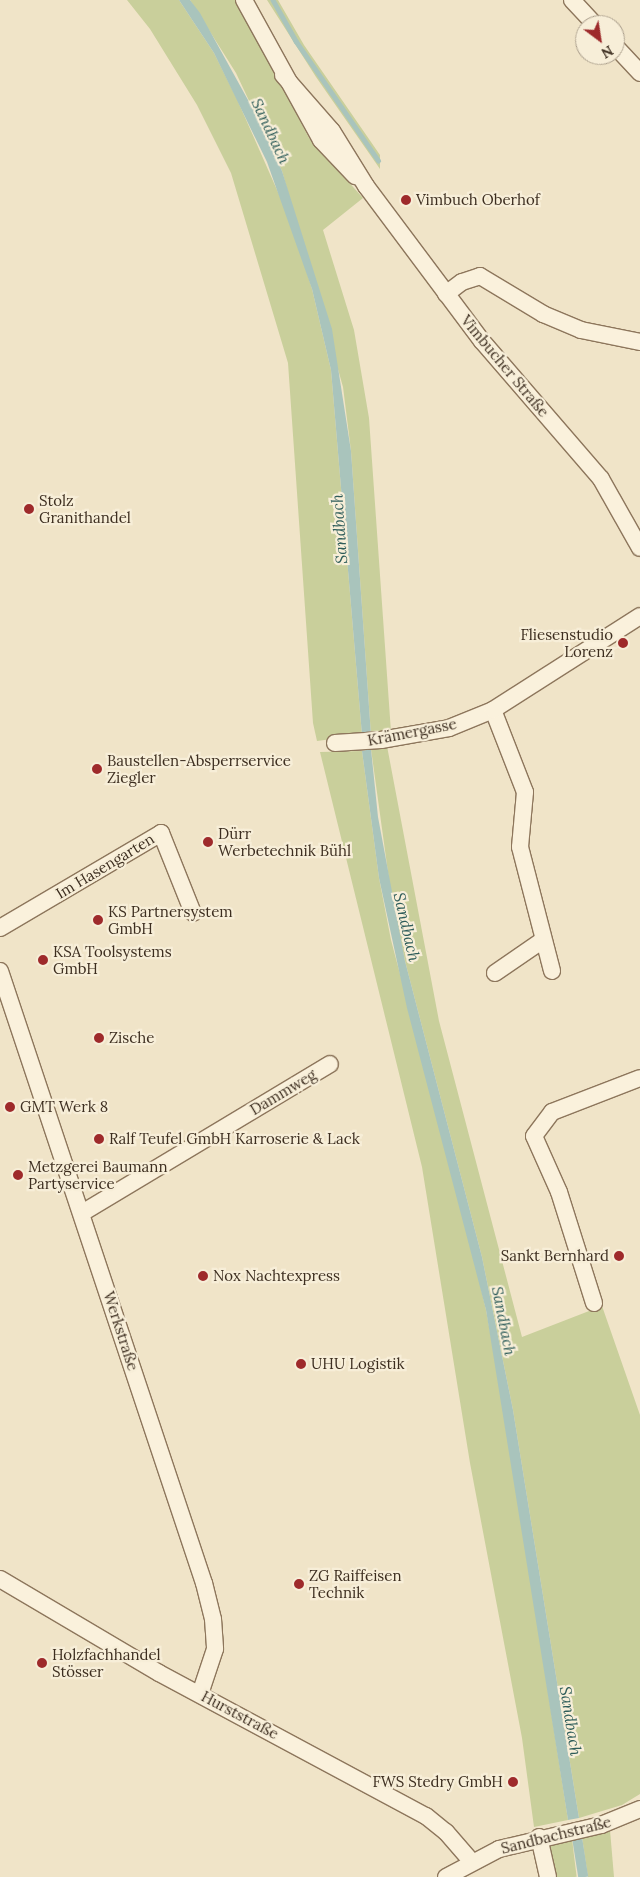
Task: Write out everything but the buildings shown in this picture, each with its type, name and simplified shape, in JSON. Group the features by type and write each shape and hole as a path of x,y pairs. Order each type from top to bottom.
{"street":[{"name":"Vimbucher Straße","path":"244,0 283,75 332,131 366,186 446,294 601,479 640,548"},
{"path":"572,0 586,15"},
{"path":"625,57 640,73"},
{"path":"446,294 462,282 480,276 543,314 581,330 640,342"},
{"name":"Krämergasse","path":"335,743 381,740 449,728 493,710 640,616"},
{"path":"493,710 525,792 520,847 552,971"},
{"name":"Im Hasengarten","path":"0,928 160,833 193,913"},
{"path":"495,974 543,940"},
{"name":"Werkstraße","path":"0,971 82,1213 210,1610 215,1649 200,1694"},
{"name":"Dammweg","path":"82,1213 330,1064"},
{"path":"594,1303 559,1192 534,1136 552,1112 640,1078"},
{"name":"Hurststraße","path":"0,1579 200,1694 426,1816 446,1832 471,1861"},
{"name":"Sandbachstraße","path":"446,1877 471,1861 547,1835 590,1827 640,1809"},
{"path":"547,1835 548,1877"}],"green space":[{"path":"127,0 179,0 214,53 236,97 292,224 312,289 331,370 362,735 317,741 313,723 288,363 231,173 197,105 150,29"},
{"path":"190,0 237,0 309,138 363,198 323,230 354,330 369,418 391,732 371,735 351,451 343,387 282,171 236,73"},
{"path":"267,0 278,0 304,45 380,155 380,169 316,77"},
{"path":"387,746 439,1021 522,1337 602,1306 640,1415 640,1794 622,1805 579,1818 513,1410 482,1257 405,961 391,894 371,749"},
{"path":"362,751 379,878 391,940 465,1220 486,1310 503,1403 568,1820 534,1827 522,1738 470,1463 422,1167 320,752"},
{"path":"610,1830 614,1877 588,1877 582,1837"},
{"path":"572,1839 577,1877 553,1877 549,1842"}],"water":[{"path":"179,0 190,0 200,13 259,120 282,171 332,329 351,451 371,735 362,735 331,370 312,289 267,162 214,53"},
{"path":"371,749 378,817 405,961 482,1257 513,1410 579,1818 568,1820 486,1310 407,1008 379,878 362,751"},
{"path":"582,1837 588,1877 578,1877 572,1839"}],"waterway":[{"path":"273,0 296,41 378,160"}],"place":[{"name":"Vimbuch Oberhof","path":"406,200"},
{"name":"Stolz Granithandel","path":"29,509"},
{"name":"Fliesenstudio Lorenz","path":"623,643"},
{"name":"Baustellen-Absperrservice Ziegler","path":"97,769"},
{"name":"Dürr Werbetechnik Bühl","path":"208,842"},
{"name":"KS Partnersystem GmbH","path":"98,920"},
{"name":"KSA Toolsystems GmbH","path":"43,960"},
{"name":"Zische","path":"99,1038"},
{"name":"GMT Werk 8","path":"10,1107"},
{"name":"Ralf Teufel GmbH Karroserie & Lack","path":"99,1139"},
{"name":"Metzgerei Baumann Partyservice","path":"18,1175"},
{"name":"Sankt Bernhard","path":"619,1256"},
{"name":"Nox Nachtexpress","path":"203,1276"},
{"name":"UHU Logistik","path":"301,1364"},
{"name":"ZG Raiffeisen Technik","path":"299,1584"},
{"name":"Holzfachhandel Stösser","path":"42,1663"},
{"name":"FWS Stedry GmbH","path":"513,1782"}],"water label":[{"name":"Sandbach","path":"271,131"},
{"name":"Sandbach","path":"339,529"},
{"name":"Sandbach","path":"407,927"},
{"name":"Sandbach","path":"504,1321"},
{"name":"Sandbach","path":"571,1721"}]}
